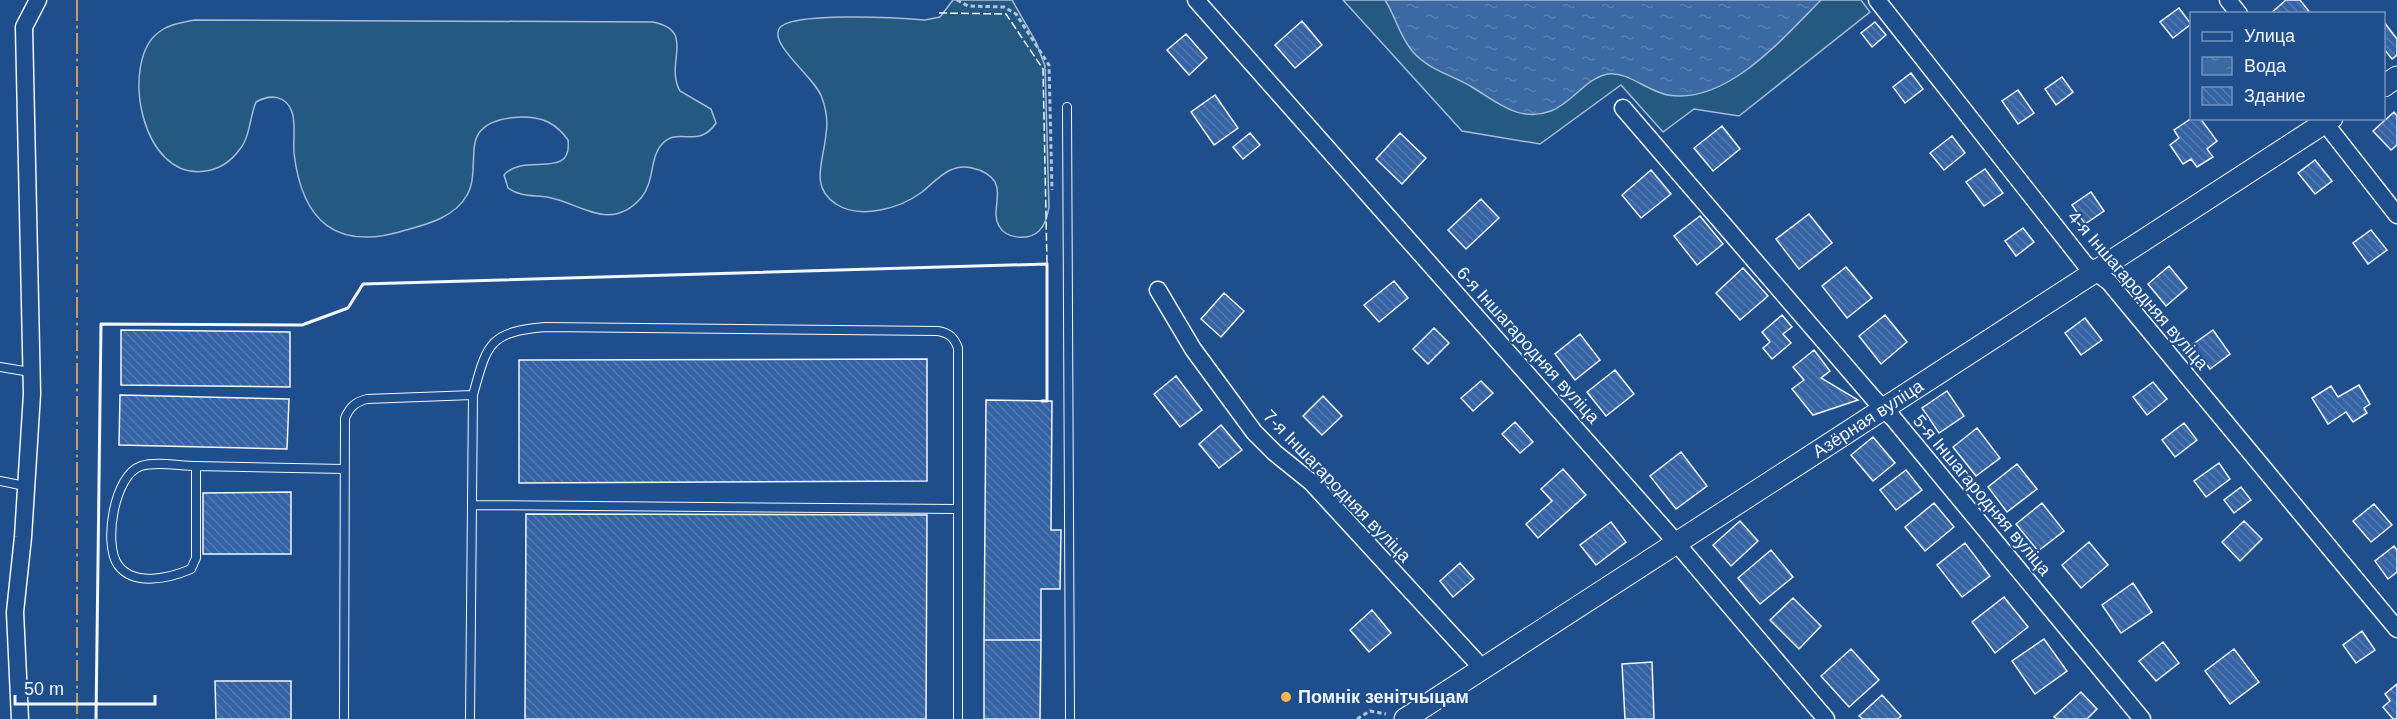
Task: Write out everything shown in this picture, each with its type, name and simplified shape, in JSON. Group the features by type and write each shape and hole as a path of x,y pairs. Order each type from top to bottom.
{"street":[{"path":"20,719 15,612 24,537 25,486 31,430 24,27 38,0"},
{"name":"6-я Іншагародняя вуліца","path":"1196,0 1676,542 1826,719"},
{"name":"4-я Іншагародняя вуліца","path":"1877,0 2085,264 2109,282 2397,629"},
{"path":"2228,0 2237,12"},
{"name":"5-я Іншагародняя вуліца","path":"1623,108 1884,409 2142,719"},
{"path":"2326,120 2397,215"},
{"name":"Азёрная вуліца","path":"1405,719 2097,272 2326,120"},
{"name":"7-я Іншагародняя вуліца","path":"1158,291 1193,349 1254,432 1275,453 1311,482 1482,668"}],"lane":[{"path":"1067,107 1070,719"},
{"path":"470,719 473,395 484,356 495,340 508,332 545,327 938,331 947,333 954,339 958,348 958,719"},
{"path":"0,367 30,372"},
{"path":"344,719 345,418 356,402 367,399 473,395"},
{"path":"196,466 196,558 191,569 158,579 128,574 118,564 112,532 116,504 123,480 142,465 196,466 344,469"},
{"path":"0,481 25,486"},
{"path":"472,505 958,509"}],"path":[{"path":"957,0 968,6 1004,7 1016,14 1049,65"}],"shaded area":[{"path":"953,0 1012,0 1036,42 1045,66 1049,207 1046,220 1039,231 1029,236 1012,236 1002,230 996,216 997,187 995,182 985,173 972,168 951,170 913,198 880,210 846,209 828,197 820,181 827,129 825,107 818,90 781,44 778,36 779,29 787,23 823,18 871,17 925,20 940,17"},
{"path":"1343,0 1861,0 1870,12 1739,116 1694,109 1663,132 1621,85 1540,144 1462,131"},
{"path":"194,20 653,22 666,26 674,33 677,40 675,70 680,91 711,109 716,123 703,135 676,137 663,143 656,155 648,185 641,198 629,208 607,215 560,200 522,194 508,188 504,175 512,169 523,166 563,160 567,152 568,140 554,126 540,119 522,117 502,120 485,127 479,133 474,146 470,188 456,209 423,225 382,236 361,237 342,233 327,226 305,197 298,177 294,153 292,112 282,99 272,97 256,102 243,144 229,160 211,170 184,169 166,158 152,140 143,116 139,92 140,68 147,47 163,29"}],"water":[{"path":"1385,0 1821,0 1752,66 1711,90 1690,95 1668,95 1623,76 1608,74 1593,80 1559,107 1539,114 1529,114 1509,109 1419,58 1404,40"}],"building":[{"path":"2286,0 2300,0 2309,12 2272,12"},
{"path":"2179,8 2190,25 2173,38 2160,22"},
{"path":"1302,21 1322,45 1295,68 1275,45"},
{"path":"1875,22 1886,35 1872,47 1861,33"},
{"path":"2385,23 2397,39 2397,55 2392,59 2385,50"},
{"path":"1186,34 1207,58 1189,75 1167,50"},
{"path":"1911,73 1923,89 1905,103 1893,87"},
{"path":"2062,77 2073,92 2056,105 2045,89"},
{"path":"2018,90 2034,113 2018,124 2002,101"},
{"path":"1215,95 1238,128 1214,145 1191,112"},
{"path":"2394,112 2397,116 2397,145 2391,150 2373,131"},
{"path":"2190,119 2201,120 2217,141 2207,149 2213,157 2197,167 2191,159 2183,164 2170,145 2179,138 2174,130"},
{"path":"1722,126 1740,149 1713,171 1694,148"},
{"path":"1250,133 1260,145 1243,159 1233,147"},
{"path":"1400,133 1426,158 1402,184 1376,159"},
{"path":"1952,136 1965,153 1944,170 1930,153"},
{"path":"2315,160 2332,181 2315,194 2298,173"},
{"path":"1985,169 2003,193 1984,206 1966,182"},
{"path":"1651,170 1671,194 1641,218 1622,195"},
{"path":"2091,192 2104,211 2085,224 2072,205"},
{"path":"1481,199 1499,218 1466,249 1448,230"},
{"path":"1809,214 1832,243 1799,269 1776,239"},
{"path":"1700,216 1723,244 1697,265 1674,236"},
{"path":"2023,228 2034,242 2016,256 2005,241"},
{"path":"2371,230 2387,250 2368,264 2353,243"},
{"path":"2169,266 2187,288 2166,306 2148,284"},
{"path":"1846,267 1872,298 1847,318 1822,286"},
{"path":"1743,268 1768,296 1740,320 1716,293"},
{"path":"1394,281 1408,298 1379,322 1364,305"},
{"path":"1224,293 1244,311 1221,337 1201,319"},
{"path":"1782,315 1792,327 1783,334 1791,343 1772,359 1763,348 1770,342 1762,332"},
{"path":"1885,315 1907,342 1881,364 1859,336"},
{"path":"2085,318 2102,340 2081,355 2065,333"},
{"path":"1434,328 1449,343 1428,364 1413,349"},
{"path":"121,330 290,332 290,387 121,385"},
{"path":"2213,330 2230,354 2210,369 2192,345"},
{"path":"1580,334 1600,360 1575,380 1555,354"},
{"path":"1814,350 1830,371 1821,378 1858,400 1813,415 1792,389 1804,380 1793,367"},
{"path":"927,359 927,481 519,483 519,360"},
{"path":"1615,370 1634,394 1606,416 1587,392"},
{"path":"1176,376 1202,410 1180,427 1154,394"},
{"path":"1481,381 1493,393 1473,411 1461,398"},
{"path":"2153,382 2167,399 2147,415 2133,397"},
{"path":"2359,385 2370,404 2364,408 2367,413 2353,422 2346,412 2328,424 2312,398 2331,386 2338,397"},
{"path":"1947,391 1964,416 1939,433 1922,408"},
{"path":"120,395 289,399 287,449 119,445"},
{"path":"1323,396 1342,416 1322,435 1303,416"},
{"path":"986,400 1052,401 1051,530 1061,530 1060,589 1041,589 1041,640 984,640"},
{"path":"1515,422 1533,442 1520,453 1502,434"},
{"path":"2184,423 2197,440 2175,457 2162,440"},
{"path":"1221,425 1242,450 1219,468 1199,444"},
{"path":"1977,428 2000,458 1976,476 1953,447"},
{"path":"1873,437 1895,463 1873,481 1851,455"},
{"path":"1681,452 1707,486 1676,509 1650,476"},
{"path":"2219,463 2230,479 2206,497 2194,481"},
{"path":"2017,464 2037,489 2007,512 1988,487"},
{"path":"1563,469 1586,495 1538,538 1526,524 1552,501 1541,489"},
{"path":"1906,470 1922,490 1896,510 1880,490"},
{"path":"2241,487 2251,500 2234,513 2224,500"},
{"path":"291,492 291,554 203,554 203,493"},
{"path":"1934,503 1954,527 1925,551 1905,527"},
{"path":"2042,503 2064,531 2038,551 2016,524"},
{"path":"2374,504 2392,525 2371,542 2353,521"},
{"path":"526,514 927,515 926,719 525,719"},
{"path":"1740,521 1758,541 1731,566 1713,545"},
{"path":"2244,521 2262,539 2240,561 2222,542"},
{"path":"1611,522 1626,542 1596,565 1580,545"},
{"path":"2089,542 2108,565 2081,588 2062,565"},
{"path":"1965,543 1990,576 1962,597 1937,565"},
{"path":"2394,546 2397,550 2397,572 2388,579 2375,561"},
{"path":"1771,550 1793,577 1760,604 1738,578"},
{"path":"1460,563 1474,579 1453,597 1440,581"},
{"path":"2133,583 2152,612 2121,633 2102,605"},
{"path":"2004,597 2028,627 1995,653 1972,622"},
{"path":"1793,598 1821,626 1799,649 1770,620"},
{"path":"1372,610 1391,633 1369,652 1350,630"},
{"path":"2362,631 2375,650 2356,663 2343,645"},
{"path":"2044,639 2067,671 2035,694 2012,661"},
{"path":"984,640 1041,640 1040,719 984,719"},
{"path":"2163,642 2179,663 2156,681 2139,661"},
{"path":"1851,649 1879,680 1849,707 1821,676"},
{"path":"2234,649 2259,682 2230,704 2205,671"},
{"path":"1652,662 1654,719 1625,719 1622,664"},
{"path":"215,681 291,681 291,719 216,719"},
{"path":"2397,684 2397,719 2393,719 2383,707 2390,701 2385,694"},
{"path":"2081,692 2097,709 2087,719 2057,719 2054,717"},
{"path":"1882,695 1901,716 1898,719 1863,719 1859,716"}],"fence":[{"path":"939,13 1006,14 1043,69 1047,264"}],"wall":[{"path":"96,719 101,324 302,325 348,308 363,284 1047,264 1047,401 1042,401"}],"power":[{"path":"77,0 77,719"}],"place":[{"name":"Помнік зенітчыцам","path":"1286,697"}]}
